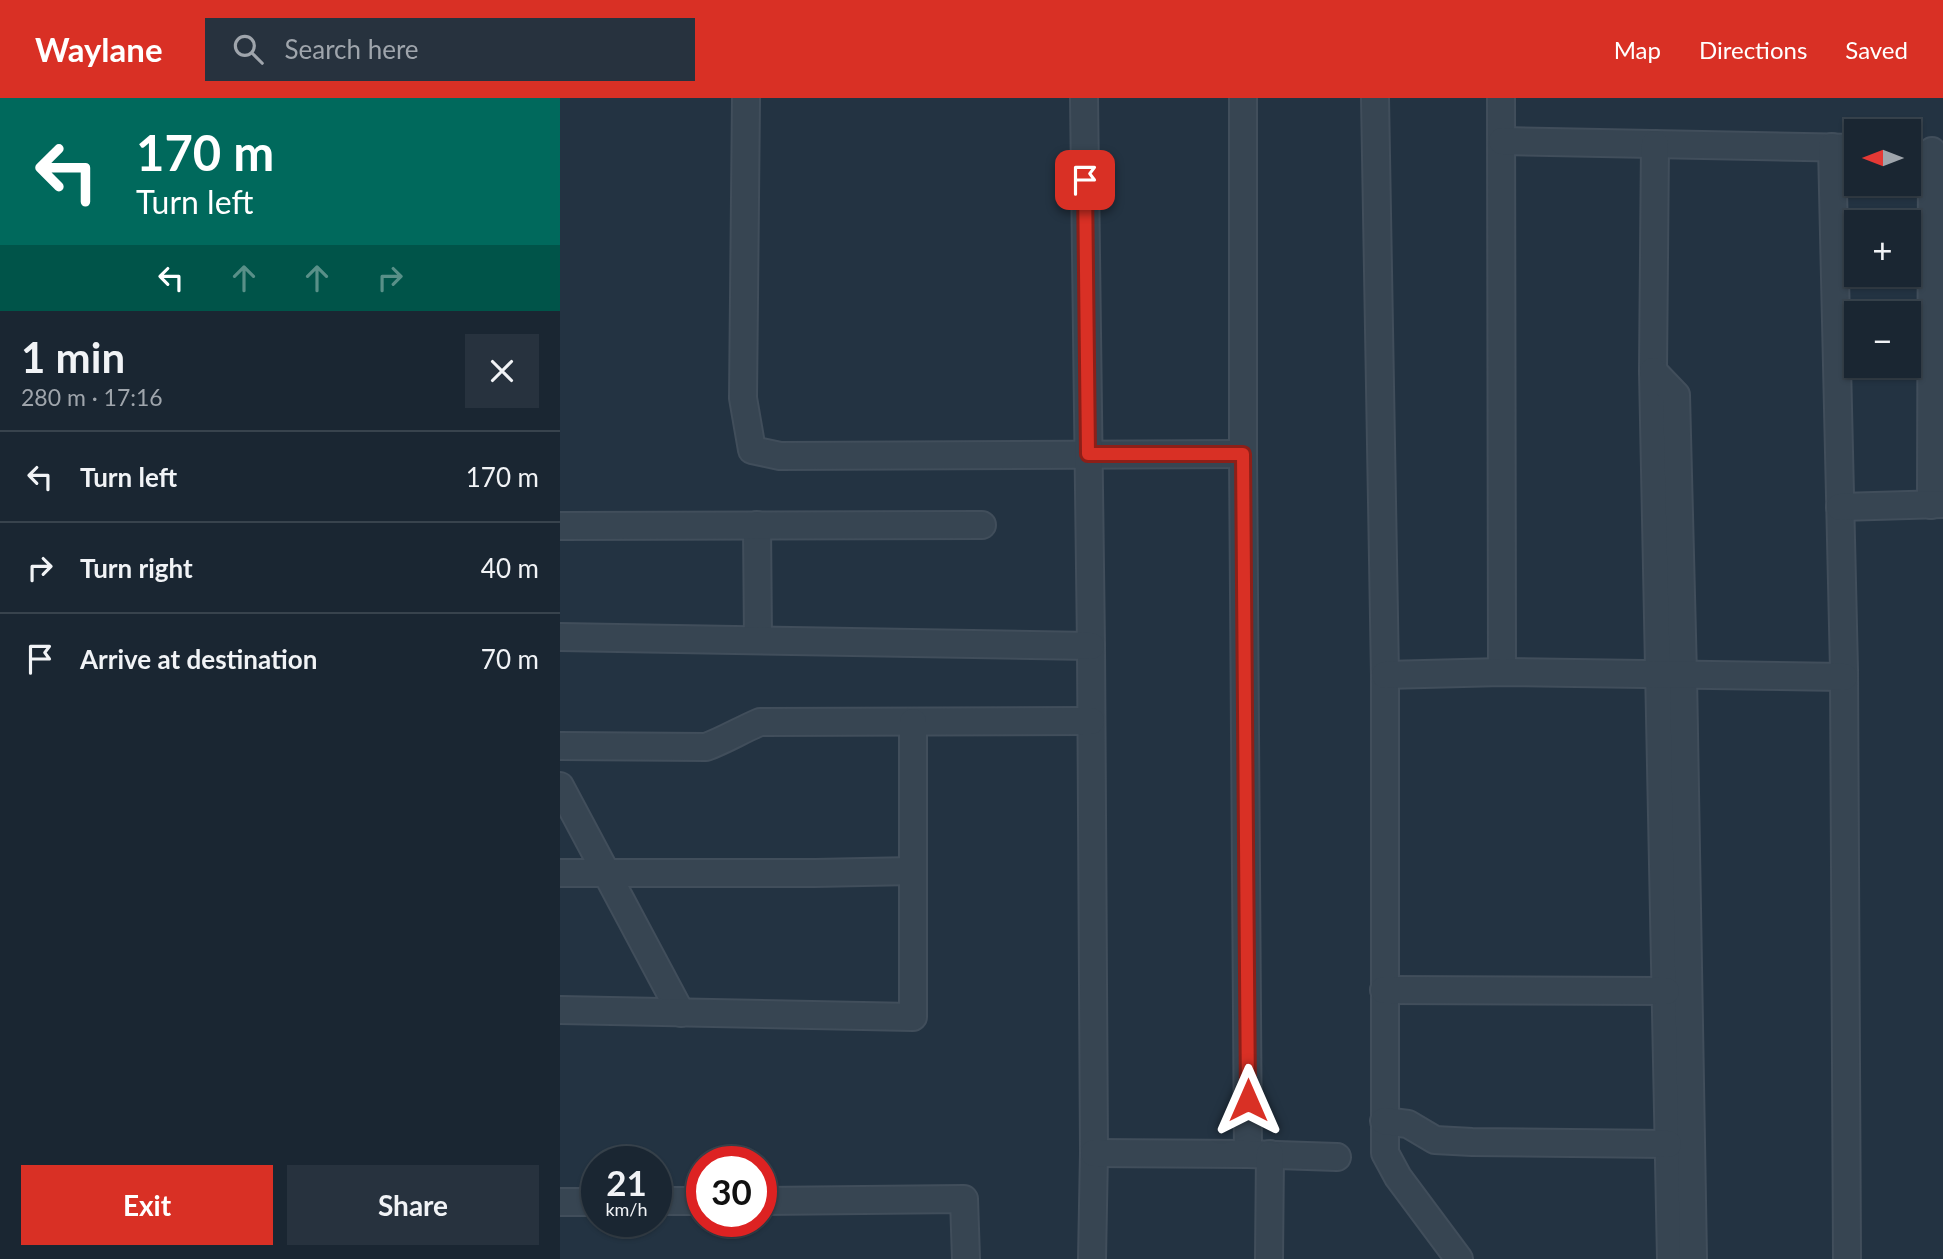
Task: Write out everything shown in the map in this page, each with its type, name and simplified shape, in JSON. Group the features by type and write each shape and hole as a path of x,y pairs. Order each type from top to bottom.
{"street":[{"path":"746,98 743,398 752,450 780,456 1243,454"},
{"path":"1084,98 1091,646 1093,1259"},
{"path":"1243,98 1243,454 1259,1154 1269,1259"},
{"path":"1375,98 1385,675 1385,1153 1398,1177 1459,1259"},
{"path":"1501,98 1502,672"},
{"path":"1502,141 1844,148 1840,506 1844,677 1847,1259"},
{"path":"1655,144 1653,371 1671,675 1693,1259"},
{"path":"1840,506 1937,505 1928,151"},
{"path":"757,525 758,640"},
{"path":"560,526 982,525"},
{"path":"560,637 1091,646"},
{"path":"1385,675 1502,672 1844,677"},
{"path":"1671,675 1666,991 1671,1259"},
{"path":"560,746 706,747 760,722 1091,721"},
{"path":"560,1010 914,1017 914,722"},
{"path":"560,786 681,1013"},
{"path":"560,873 914,871"},
{"path":"1384,990 1666,991"},
{"path":"1384,1121 1408,1124 1435,1140 1668,1144"},
{"path":"1094,1153 1337,1157"},
{"path":"777,1201 964,1199 967,1259"},
{"path":"560,1202 581,1202"}],"route":[{"path":"1085,180 1088,454 1243,454 1248,1100"}]}
